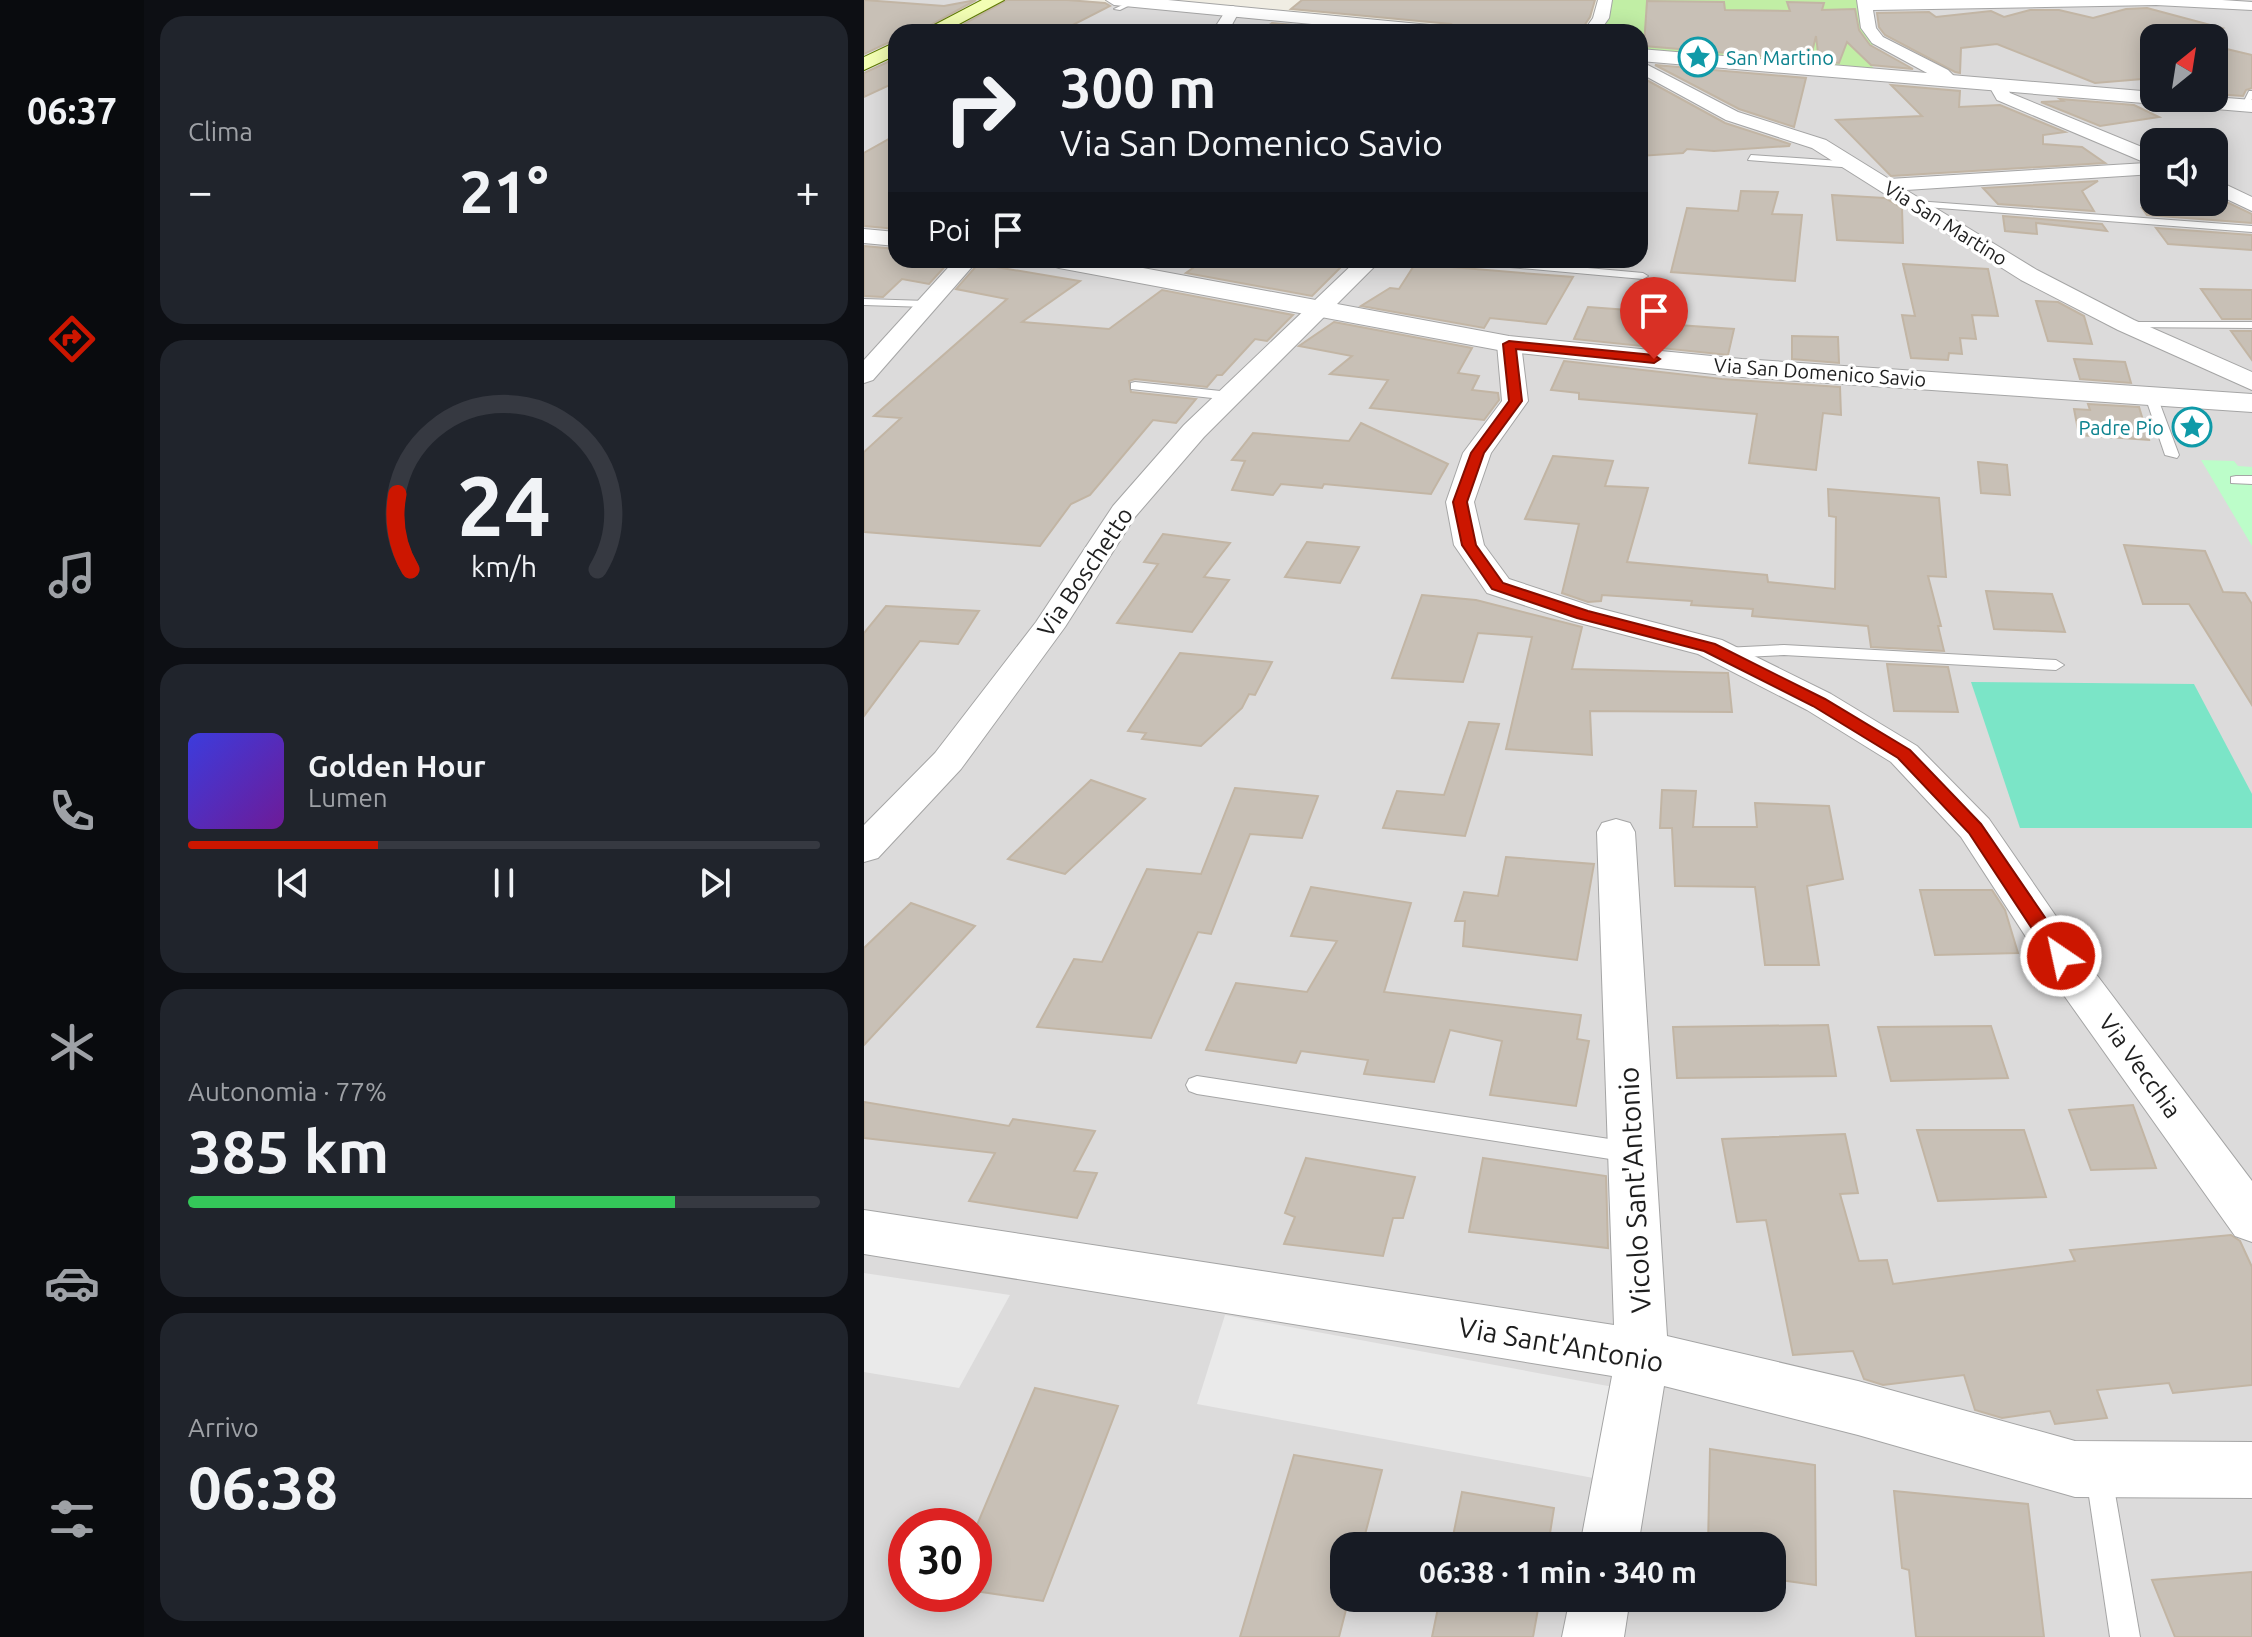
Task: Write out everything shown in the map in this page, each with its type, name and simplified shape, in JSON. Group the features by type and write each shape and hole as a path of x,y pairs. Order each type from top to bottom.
{"main road":[{"path":"947,24 994,1"},
{"path":"864,64 888,52"}],"street":[{"path":"1597,24 1605,0"},
{"path":"1951,81 1938,69 1888,47 1875,37 1868,29 1864,3 2156,1 2252,6"},
{"path":"1121,3 1372,24"},
{"path":"1225,24 1233,10"},
{"path":"1648,56 1998,86 2249,101"},
{"name":"Via San Martino","path":"1648,70 1732,116 1819,144 2029,275 2126,325 2163,339 2252,382"},
{"path":"1998,86 2003,96 2140,153"},
{"path":"1887,185 2140,169"},
{"path":"2228,192 2252,205"},
{"path":"864,236 888,238"},
{"path":"864,375 960,268"},
{"name":"Via San Domenico Savio","path":"1102,268 1509,344 1742,368 2252,403"},
{"name":"Via Boschetto","path":"864,848 948,761 1049,627 1123,512 1194,431 1362,268"},
{"name":"Via Vecchia","path":"1509,344 1515,401 1477,453 1460,502 1469,545 1498,586 1583,614 1710,647 1819,702 1904,754 1975,828 2078,982 2252,1220"},
{"name":"Vicolo Sant'Antonio","path":"1611,1532 1642,1355 1616,832"},
{"name":"Via Sant'Antonio","path":"864,1232 1642,1355 1858,1408 2075,1469 2252,1470"},
{"path":"1593,1637 1597,1612"}],"lane":[{"path":"1751,158 1855,165"},
{"path":"1916,204 2252,229"},
{"path":"1554,268 1643,276"},
{"path":"864,302 927,304"},
{"path":"2126,325 2252,325"},
{"path":"1135,386 1230,396"},
{"path":"2151,396 2172,455"},
{"path":"2236,480 2252,480"},
{"path":"1722,653 1784,650 2056,665"},
{"path":"1197,1085 1632,1152"},
{"path":"2098,1469 2125,1637"}],"shaded area":[{"path":"864,0 1079,0 1339,24 888,24 888,268 1648,268 1648,24 1602,24 1612,0 2252,0 2252,1637 864,1637"},
{"path":"864,1273 1010,1295 959,1388 864,1372"},
{"path":"1225,1315 1635,1391 1620,1483 1197,1404"}],"green space":[{"path":"1612,0 1864,0 1878,44 1854,49 1879,73 1648,54 1648,24 1602,24"},
{"path":"2201,460 2234,461 2238,466 2252,467 2252,546"},
{"path":"1971,682 2194,684 2252,794 2252,828 2020,828"}],"building":[{"path":"864,0 944,6 976,0 932,24 888,24 888,43 864,54"},
{"path":"1007,0 1067,0 1110,6 1075,24 964,24"},
{"path":"1302,0 1595,0 1585,24 1451,24 1291,9"},
{"path":"1647,1 1724,2 1725,10 1790,11 1787,2 1824,3 1822,10 1855,9 1859,30 1870,45 1913,69 1871,65 1847,42 1839,63 1819,61 1816,36 1810,60 1648,46 1648,24 1645,24"},
{"path":"2147,8 2207,24 2140,24 2140,79 2095,83 1997,44 1961,48 1960,73 1955,72 1885,35 1879,27 1877,13 1929,12 1936,17 1991,11 2004,17 2030,10 2059,10 2093,18 2126,9"},
{"path":"2228,49 2252,55 2252,88 2246,90 2243,96 2228,95"},
{"path":"888,62 888,86 864,97 864,73"},
{"path":"1655,65 1806,78 1794,127 1739,109"},
{"path":"1648,81 1725,123 1790,144 1714,151 1687,149 1683,153 1648,155"},
{"path":"1891,85 1960,91 1959,107 2000,105 2065,132 2043,135 2043,144 2082,147 2105,163 1891,176 1836,120 1922,116"},
{"path":"2060,99 2134,105 2140,108 2140,112 2159,117 2100,126 2041,102 2063,101"},
{"path":"888,140 888,228 864,226 864,153"},
{"path":"2098,181 2082,191 2094,211 1998,204 1983,188"},
{"path":"1741,191 1778,192 1772,214 1802,215 1795,281 1671,272 1687,208 1738,211"},
{"path":"1832,195 1885,198 1902,208 1903,243 1837,240"},
{"path":"2228,203 2252,214 2252,223 2160,216 2228,216"},
{"path":"2003,216 2102,224 2107,231 2036,223 2037,234 2005,231"},
{"path":"2156,228 2252,235 2252,250 2168,244"},
{"path":"864,246 888,248 888,268 944,268 929,284 902,279 883,297 864,296"},
{"path":"1903,264 1988,269 1998,316 1972,315 1976,339 1960,338 1962,354 1949,353 1948,360 1911,358 1902,315 1915,316"},
{"path":"974,268 1002,268 1080,281 1022,322 1109,329 1162,290 1293,315 1267,341 1255,339 1207,387 1135,379 1129,381 1131,392 1196,399 1176,423 1153,420 1090,495 1071,504 1040,546 864,532 864,452 901,418 874,416 1007,299 956,289"},
{"path":"1193,268 1340,268 1312,296 1186,273"},
{"path":"1412,268 1464,268 1573,277 1546,324 1490,318 1484,328 1361,306 1390,288 1399,289"},
{"path":"2201,289 2252,290 2252,319 2222,319"},
{"path":"2036,301 2058,302 2084,316 2092,344 2048,341"},
{"path":"1588,307 1668,313 1664,324 1734,329 1728,355 1574,339"},
{"path":"1334,322 1472,348 1458,373 1479,376 1472,390 1498,393 1499,400 1484,420 1370,408 1388,380 1330,374 1352,356 1299,346"},
{"path":"2231,331 2252,331 2252,360"},
{"path":"1792,336 1838,337 1839,363 1792,359"},
{"path":"2074,359 2125,362 2131,383 2080,379"},
{"path":"1564,361 1722,379 1840,387 1841,415 1823,413 1816,470 1749,463 1757,414 1579,399 1579,393 1551,390"},
{"path":"2088,404 2139,407 2149,440 2079,435 2074,409 2090,410"},
{"path":"1361,423 1448,464 1431,494 1324,484 1322,488 1281,484 1273,495 1232,490 1245,461 1232,460 1253,433 1349,441"},
{"path":"1553,456 1613,461 1605,486 1648,488 1627,562 1767,575 1768,582 1835,589 1836,517 1829,516 1828,489 1939,498 1946,577 1928,576 1944,651 1871,647 1868,626 1752,616 1753,609 1691,605 1692,601 1602,595 1601,601 1588,602 1562,593 1579,524 1525,519"},
{"path":"1978,462 2007,465 2010,495 1981,493"},
{"path":"1163,534 1230,543 1204,577 1229,580 1192,632 1117,623 1158,564 1144,562"},
{"path":"1307,542 1359,547 1340,583 1285,577"},
{"path":"2124,545 2205,551 2223,592 2245,593 2252,604 2252,705 2189,604 2143,604"},
{"path":"1986,591 2052,594 2065,632 1994,629"},
{"path":"1422,595 1476,600 1582,627 1572,669 1728,673 1732,712 1590,711 1592,755 1506,749 1532,637 1478,633 1463,682 1392,678"},
{"path":"886,606 979,611 958,644 920,641 864,716 864,633"},
{"path":"1180,653 1272,662 1255,695 1249,694 1242,708 1201,746 1142,739 1146,733 1128,731"},
{"path":"1887,664 1948,667 1958,712 1894,711"},
{"path":"1469,722 1499,724 1465,836 1383,828 1397,791 1444,795"},
{"path":"1091,780 1145,799 1065,874 1008,859"},
{"path":"1235,788 1318,796 1302,838 1250,834 1211,934 1198,932 1151,1038 1037,1027 1074,959 1102,962 1147,869 1201,874"},
{"path":"1662,790 1696,791 1693,827 1757,827 1755,803 1829,806 1843,879 1807,886 1819,965 1765,965 1755,887 1675,886 1672,828 1660,828"},
{"path":"1506,857 1594,864 1577,960 1463,946 1465,921 1455,921 1464,892 1498,896"},
{"path":"1311,887 1411,903 1384,992 1581,1015 1577,1039 1589,1041 1576,1106 1490,1095 1502,1041 1450,1030 1434,1082 1364,1074 1368,1060 1301,1051 1296,1063 1206,1050 1236,983 1307,992 1337,941 1291,936"},
{"path":"1920,890 1992,890 2005,910 2018,953 1935,955"},
{"path":"911,903 975,926 864,1045 864,948"},
{"path":"1828,1025 1836,1076 1677,1078 1673,1027"},
{"path":"1991,1026 2008,1078 1891,1081 1878,1027"},
{"path":"864,1102 1009,1126 1013,1119 1095,1131 1074,1171 1097,1173 1077,1218 969,1201 995,1153 864,1138"},
{"path":"2133,1105 2156,1168 2091,1170 2069,1110"},
{"path":"1917,1130 2024,1130 2046,1197 1938,1201"},
{"path":"1845,1134 1858,1193 1840,1194 1859,1261 1887,1260 1893,1284 2075,1261 2070,1250 2231,1235 2240,1241 2252,1267 2252,1385 2173,1393 2169,1383 2097,1390 2107,1418 2055,1424 2050,1411 2002,1418 1975,1410 1964,1375 1883,1385 1864,1379 1853,1351 1793,1355 1766,1220 1737,1222 1722,1139"},
{"path":"1306,1158 1415,1177 1403,1218 1393,1218 1383,1256 1284,1244 1295,1217 1285,1213"},
{"path":"1483,1158 1606,1176 1608,1248 1469,1232"},
{"path":"1035,1388 1118,1406 1043,1601 992,1594 992,1508 984,1508"},
{"path":"1710,1449 1815,1465 1816,1585 1786,1581 1786,1532 1708,1532"},
{"path":"1294,1455 1382,1470 1366,1532 1330,1532 1330,1612 1345,1612 1339,1637 1240,1637"},
{"path":"1894,1491 2028,1504 2044,1637 1916,1637 1909,1570 1902,1568"},
{"path":"1462,1492 1554,1508 1550,1532 1454,1532"},
{"path":"2252,1572 2252,1637 2175,1637 2152,1580"},
{"path":"1437,1612 1537,1612 1533,1637 1432,1637"}],"place":[{"name":"San Martino","path":"1698,57"},
{"name":"Padre Pio","path":"2192,427"}],"route":[{"path":"1654,359 1509,344 1515,401 1477,453 1460,502 1469,545 1498,586 1583,614 1710,647 1819,702 1904,754 1975,828 2061,956"}]}
